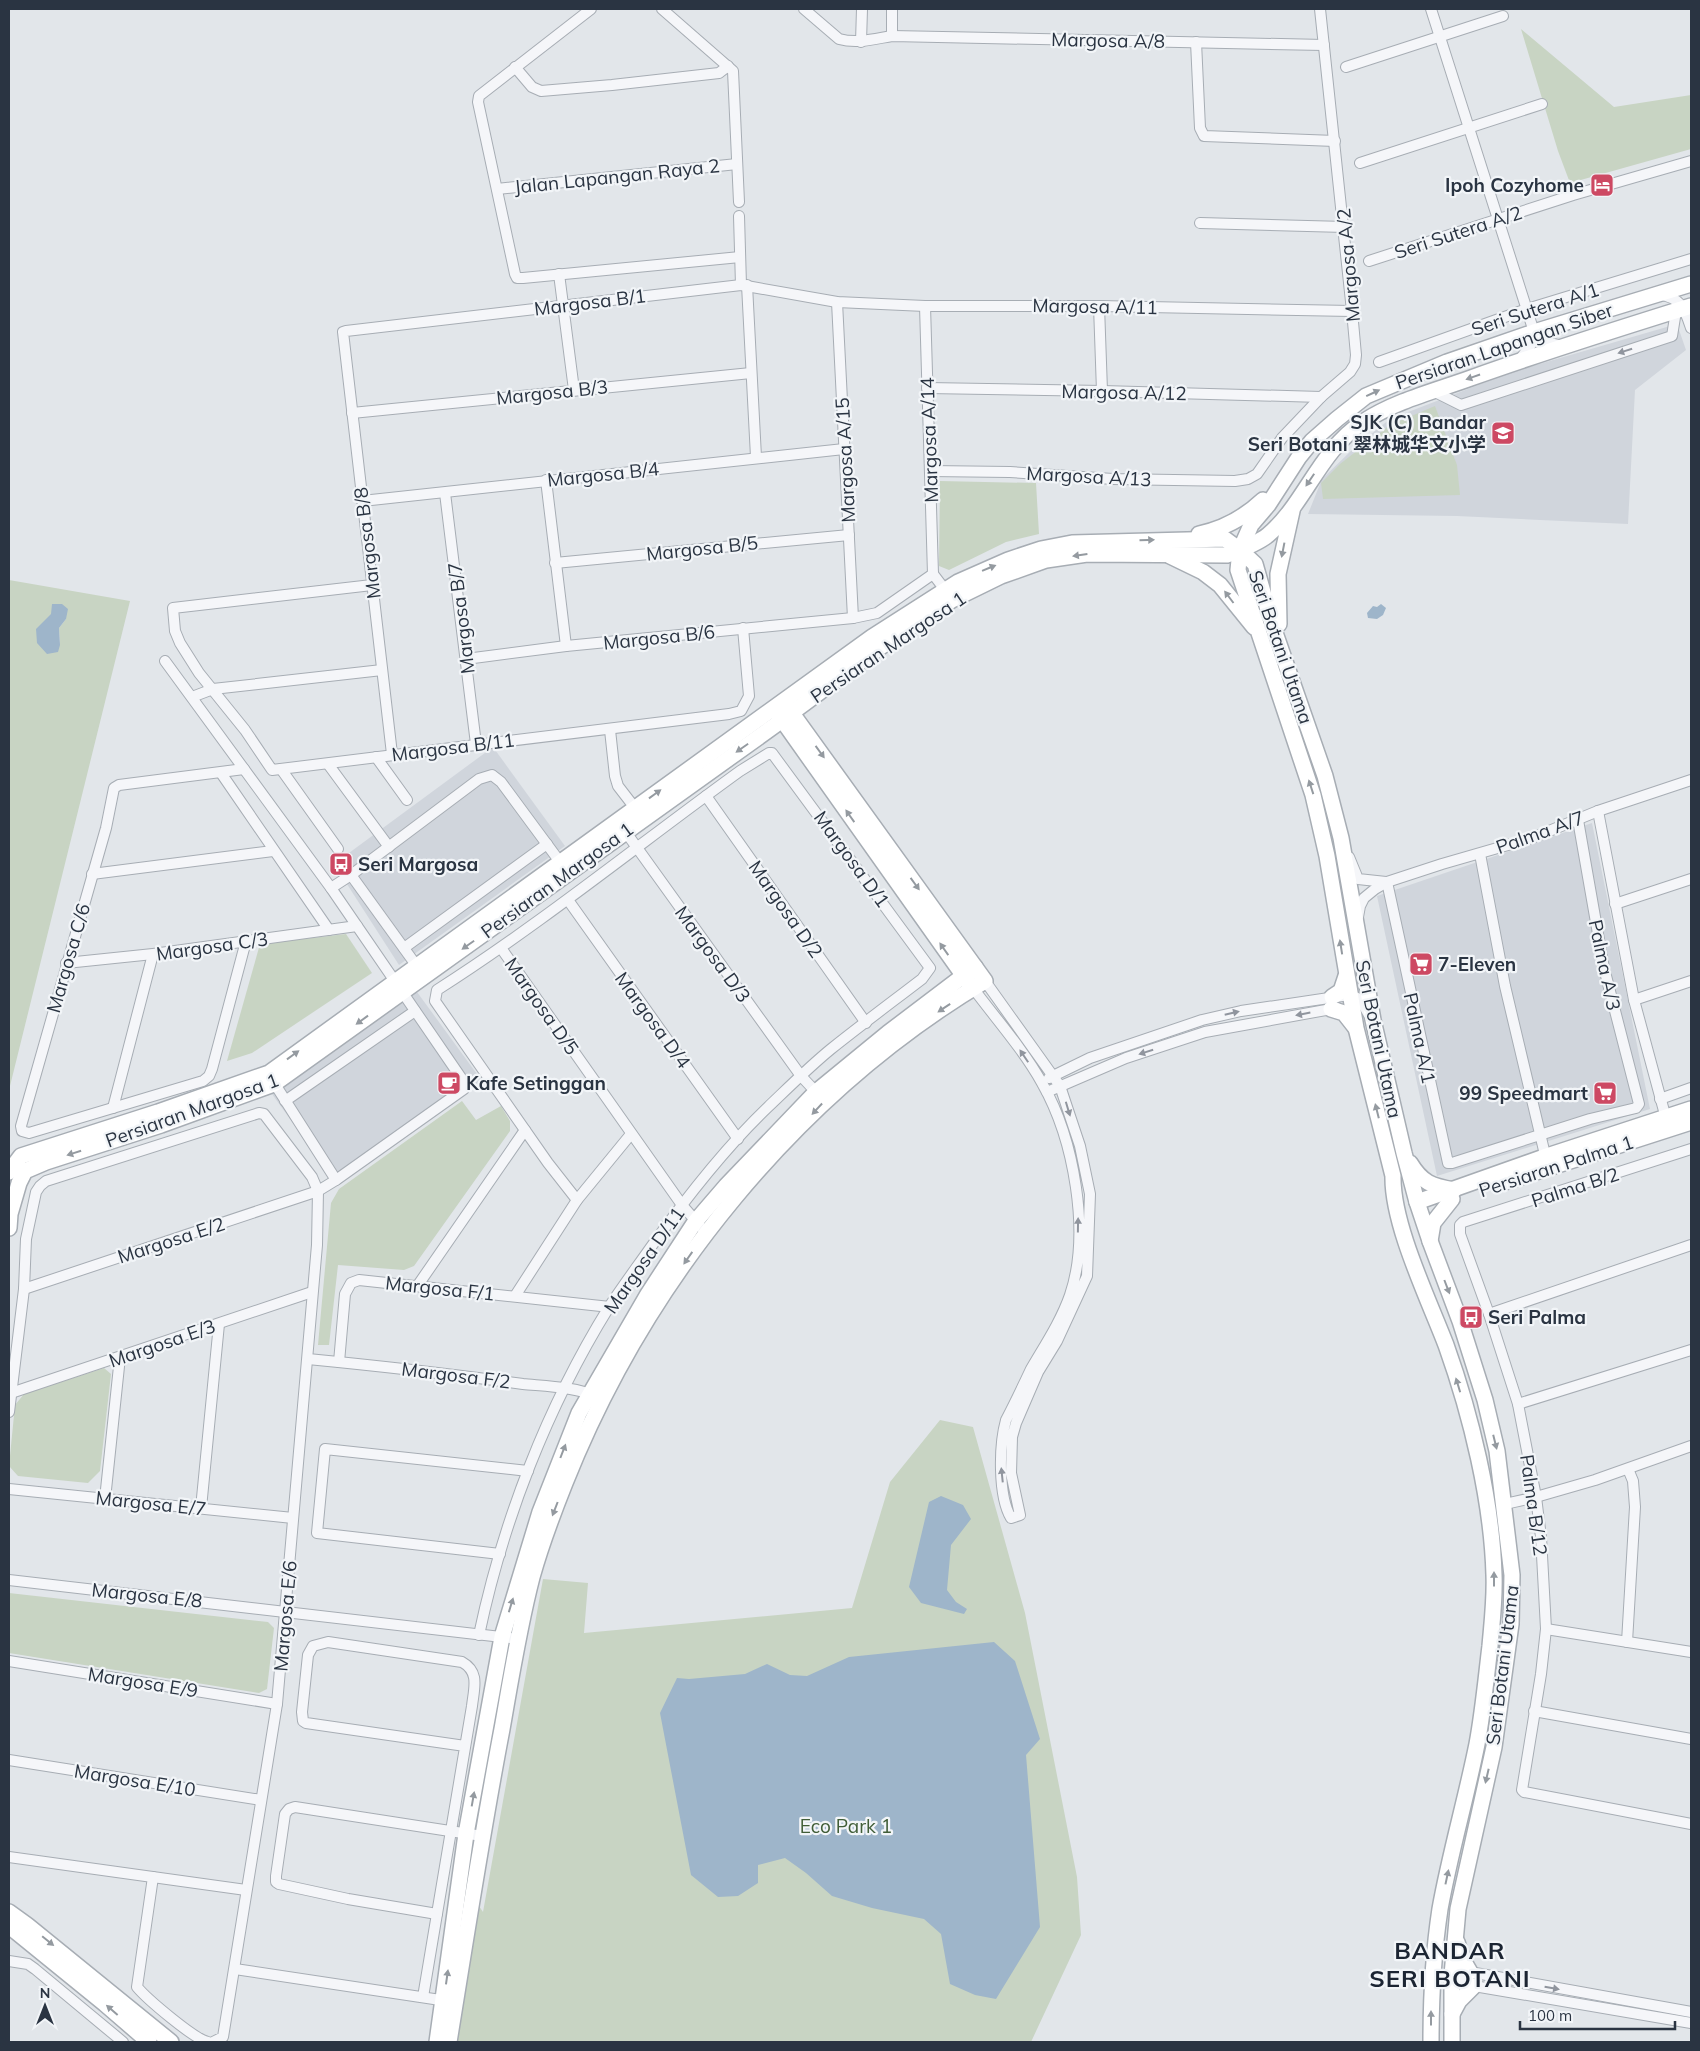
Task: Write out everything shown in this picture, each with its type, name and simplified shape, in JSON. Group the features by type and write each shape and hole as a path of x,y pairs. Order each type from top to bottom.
{"street":[{"path":"591,9 479,96 478,102 515,274 518,278 523,278 740,257"},
{"path":"662,9 733,70 739,202"},
{"path":"804,9 840,39 861,42 862,9"},
{"path":"892,9 892,36"},
{"name":"Margosa A/2","path":"1248,479 1257,474 1282,438 1321,397 1350,372 1355,364 1345,227 1320,9"},
{"path":"1431,9 1534,332 1542,341 1564,346"},
{"path":"1346,67 1503,16"},
{"name":"Margosa A/8","path":"861,42 892,36 1324,46"},
{"path":"1196,42 1200,128 1204,136 1335,141"},
{"path":"515,67 532,87 541,91 612,86 719,73 728,66"},
{"path":"1360,163 1542,104"},
{"name":"Seri Sutera A/2","path":"1369,261 1573,195 1691,161"},
{"name":"Jalan Lapangan Raya 2","path":"497,189 738,164"},
{"path":"739,216 740,257 744,285 756,458"},
{"path":"1200,223 1345,227"},
{"name":"Seri Sutera A/1","path":"1379,362 1526,310 1691,259"},
{"path":"559,274 574,390"},
{"name":"Persiaran Lapangan Siber","path":"1240,550 1251,525 1268,505 1312,441 1336,419 1366,396 1447,362 1534,332 1691,284"},
{"name":"Margosa B/1","path":"343,332 744,285 837,302"},
{"path":"1658,294 1686,305 1691,328"},
{"name":"Margosa A/11","path":"837,302 925,306 1100,306 1352,311"},
{"name":"Margosa A/15","path":"837,302 853,618"},
{"path":"1433,391 1461,405 1672,336 1686,305"},
{"name":"Persiaran Lapangan Siber","path":"1240,550 1266,537 1278,525 1327,456 1346,436 1362,423 1388,408 1519,361 1686,305"},
{"name":"Margosa A/14","path":"925,306 933,574"},
{"path":"1100,306 1102,390"},
{"name":"Margosa B/8","path":"343,332 392,754"},
{"path":"1519,361 1532,343 1534,332"},
{"name":"Margosa B/3","path":"352,413 751,373"},
{"name":"Margosa A/12","path":"927,388 1102,390 1321,397"},
{"name":"Margosa B/4","path":"362,501 844,449"},
{"name":"Margosa A/13","path":"930,471 1010,472 1113,479 1235,481 1248,479"},
{"path":"1178,539 1215,530 1240,519 1261,502 1288,474"},
{"path":"546,480 566,646"},
{"name":"Margosa B/7","path":"445,492 476,744"},
{"path":"1280,645 1277,600 1278,574 1295,502"},
{"name":"Margosa B/5","path":"555,563 849,535"},
{"name":"Persiaran Margosa 1","path":"398,987 416,965 625,831 805,704 979,572 1041,549 1072,543 1225,539 1240,550"},
{"name":"Persiaran Margosa 1","path":"9,1228 10,1214 19,1183 25,1172 46,1162 161,1125 272,1078 565,869 635,808 785,718 872,637 949,595 1046,560 1087,554 1164,553 1227,555 1240,550"},
{"name":"Seri Botani Utama","path":"1240,550 1238,570 1313,795 1327,856 1346,976 1354,1000 1356,1028 1393,1176 1393,1192 1410,1250 1447,1348 1479,1456 1488,1514 1494,1575 1492,1624 1477,1743 1455,1837 1438,1925 1431,1975 1431,2042"},
{"name":"Seri Botani Utama","path":"1240,550 1254,564 1325,776 1341,838 1373,1020 1417,1206 1460,1321 1485,1400 1497,1452 1505,1504 1512,1575 1511,1624 1494,1747 1458,1909 1452,1975 1452,2042"},
{"path":"1164,553 1203,572 1220,584 1260,634"},
{"path":"933,574 949,595"},
{"name":"Margosa B/6","path":"466,659 566,646 853,618 877,613 933,574"},
{"path":"338,849 281,769 272,770 245,730 200,673 180,643 176,631 173,608 372,585"},
{"name":"Margosa B/11","path":"281,769 476,744 610,730 741,711 749,696 743,628"},
{"path":"165,661 330,888 416,1011 285,1101"},
{"path":"192,697 213,688 382,670"},
{"path":"785,718 979,985 1041,1082 1068,1150 1078,1196 1078,1253 1075,1276 1069,1296 1057,1323 1006,1420 1002,1434 1000,1449 1001,1474 1010,1518 1020,1515 1011,1473 1012,1437 1038,1372 1056,1341 1087,1276 1090,1194 1080,1146 1060,1086 1054,1075 979,985"},
{"path":"610,730 614,770 618,786 635,808"},
{"name":"Margosa D/1","path":"706,796 740,771 772,753 930,968"},
{"path":"376,757 407,800"},
{"path":"328,764 389,847"},
{"path":"244,769 221,772 273,851 329,930"},
{"name":"Margosa C/6","path":"114,1108 29,1133 22,1131 21,1126 116,785 221,772"},
{"path":"330,888 351,875 479,779 492,775 501,782 565,869"},
{"name":"Palma A/7","path":"1358,937 1360,906 1364,898 1387,882 1532,838 1598,811 1691,780"},
{"path":"577,1200 525,1130 436,1001 436,990 501,948 568,900 706,796"},
{"name":"Margosa D/2","path":"706,796 866,1023"},
{"path":"1598,811 1634,1000 1667,1124 1691,1109"},
{"name":"Palma A/3","path":"1540,1136 1636,1108 1638,1104 1604,968 1578,820"},
{"name":"Margosa D/3","path":"625,831 801,1076 816,1092"},
{"name":"Palma A/7","path":"1341,838 1358,879 1387,882"},
{"path":"404,948 547,844"},
{"path":"92,874 273,851"},
{"path":"1480,854 1505,986 1546,1162"},
{"path":"351,875 416,965"},
{"path":"1615,904 1691,879"},
{"name":"Palma A/1","path":"1387,882 1448,1163 1540,1136"},
{"name":"Margosa D/4","path":"568,900 738,1139"},
{"name":"Margosa C/3","path":"66,963 153,954 357,926"},
{"path":"114,1108 203,1081 209,1076 246,941"},
{"name":"Margosa D/5","path":"501,948 682,1205 706,1233"},
{"path":"114,1108 153,954"},
{"name":"Margosa D/11","path":"479,1635 500,1554 528,1471 564,1389 610,1307 682,1205 768,1107 831,1049 922,979 930,968"},
{"path":"449,2042 450,2002 466,1834 502,1637 540,1512 564,1449 595,1396 648,1294 695,1222 816,1092 969,971"},
{"path":"1046,1092 1094,1070 1205,1032 1332,1003 1341,990 1346,976"},
{"path":"1041,1082 1090,1058 1202,1020 1241,1011 1354,1000 1366,981"},
{"path":"1634,1000 1691,981"},
{"path":"437,2042 450,2002 518,1639 532,1576 553,1513 577,1453 595,1396 706,1233 737,1195 823,1102 849,1079 929,1018 979,985"},
{"path":"1354,1000 1373,1020"},
{"path":"1332,1003 1344,1013 1356,1028"},
{"name":"Margosa E/2","path":"24,1289 318,1190 336,1180 466,1086 416,1011"},
{"path":"1202,1020 1205,1032"},
{"path":"1090,1058 1094,1070"},
{"path":"272,1078 336,1180"},
{"name":"Persiaran Margosa 1","path":"9,1172 21,1156 272,1078"},
{"path":"1660,1099 1691,1088"},
{"path":"9,1412 24,1289 26,1239 36,1192 46,1181 258,1113 264,1114 269,1118 312,1177 318,1190"},
{"name":"Persiaran Palma 1","path":"1417,1206 1546,1162 1667,1124 1691,1122"},
{"path":"418,1286 525,1130"},
{"path":"515,1296 577,1200 631,1134"},
{"name":"Palma B/2","path":"1460,1225 1464,1222 1691,1149"},
{"path":"1404,1153 1415,1172 1426,1183 1453,1195 1435,1219 1430,1241"},
{"path":"1393,1176 1406,1201 1417,1206 1410,1223 1414,1242 1410,1250"},
{"name":"Margosa E/6","path":"213,2042 223,2037 277,1704 308,1359 317,1246 318,1190"},
{"name":"Palma B/12","path":"1460,1225 1463,1243 1489,1314 1518,1404 1536,1497 1541,1537 1546,1629 1541,1674 1522,1790 1524,1792 1691,1824"},
{"path":"1489,1314 1691,1245"},
{"path":"1078,1253 1089,1253"},
{"path":"1075,1276 1087,1276"},
{"name":"Margosa F/1","path":"339,1362 344,1294 351,1283 359,1280 610,1307"},
{"name":"Margosa E/3","path":"11,1394 312,1292"},
{"path":"201,1508 219,1324"},
{"path":"1518,1404 1691,1350"},
{"path":"105,1498 120,1357"},
{"name":"Margosa F/2","path":"308,1359 445,1373 564,1389 595,1396"},
{"path":"1505,1504 1536,1497 1628,1469 1691,1446"},
{"path":"500,1554 317,1532 325,1449 528,1471"},
{"path":"1627,1642 1634,1507 1633,1481 1628,1469"},
{"name":"Margosa E/7","path":"9,1489 293,1518"},
{"name":"Margosa E/8","path":"9,1580 518,1639"},
{"path":"1546,1629 1691,1652"},
{"path":"423,1997 450,1831 465,1746 476,1680 473,1671 462,1662 328,1642 313,1646 308,1655 302,1716 306,1723 465,1746"},
{"name":"Margosa E/9","path":"9,1662 277,1704"},
{"path":"1534,1711 1691,1738"},
{"name":"Margosa E/10","path":"9,1760 261,1800"},
{"path":"437,1914 348,1899 279,1884 276,1879 285,1814 289,1808 295,1807 482,1836"},
{"path":"9,1857 246,1890"},
{"path":"153,1877 136,1987 177,2022 202,2041 208,2042"},
{"path":"9,1912 171,2042"},
{"path":"1438,1925 1442,1962 1446,1970 1452,1975 1691,2023"},
{"path":"9,1926 149,2042"},
{"path":"1456,1935 1463,1960 1472,1979"},
{"path":"9,1961 28,1964 123,2042"},
{"path":"235,1968 450,2002"},
{"path":"1431,1993 1439,1984 1452,1975"},
{"path":"1472,1979 1691,2012"},
{"path":"1452,2015 1472,1979"}],"shaded area":[{"name":"SJK (C) Bandar Seri Botani 翠林城华文小学","path":"1677,324 1686,350 1635,390 1628,524 1457,516 1308,514 1322,479 1355,447 1390,419 1512,372"},
{"path":"493,747 565,846 399,965 334,864"},
{"path":"1592,823 1650,1109 1437,1176 1377,896"},
{"path":"417,992 482,1081 337,1184 272,1094"}],"green space":[{"path":"1521,29 1614,107 1691,95 1691,149 1570,183 1558,151"},
{"path":"1435,406 1457,465 1460,495 1323,499 1321,483 1340,464 1390,425"},
{"path":"940,481 1036,483 1039,534 1006,542 949,570 939,566"},
{"path":"9,580 130,601 9,1090","holes":["51,614 66,619 59,628 60,645"]},
{"path":"346,934 372,973 252,1053 227,1061 260,944"},
{"path":"462,1101 476,1120 501,1106 510,1121 510,1131 414,1266 404,1270 338,1265 329,1345 318,1345 331,1203 339,1189"},
{"path":"104,1368 111,1374 100,1471 88,1483 18,1476 9,1466 15,1405 24,1394"},
{"name":"Eco Park 1","path":"940,1420 973,1427 1025,1613 1077,1877 1081,1935 1031,2042 457,2042 479,1906 483,1912 543,1579 588,1583 584,1633 852,1608 890,1482"},
{"path":"9,1593 268,1622 274,1628 267,1689 259,1693 9,1653"}],"water":[{"path":"52,604 62,604 68,609 66,619 59,628 60,645 58,652 47,654 37,643 36,629 51,614"},
{"path":"1381,604 1386,608 1383,615 1377,619 1368,618 1367,613 1373,606 1377,607"},
{"path":"941,1496 963,1505 971,1519 951,1545 947,1590 956,1602 967,1609 964,1614 921,1603 909,1587 929,1502"},
{"path":"994,1642 1015,1661 1040,1739 1026,1755 1040,1927 996,1999 975,1995 950,1984 941,1934 924,1919 872,1908 832,1896 806,1873 785,1858 758,1865 758,1883 738,1896 718,1897 691,1875 660,1713 677,1678 689,1679 745,1674 767,1664 790,1675 807,1676 849,1657"}],"place":[{"name":"Ipoh Cozyhome","path":"1602,185"},
{"name":"SJK (C) Bandar Seri Botani 翠林城华文小学","path":"1503,433"},
{"name":"Seri Margosa","path":"341,864"},
{"name":"7-Eleven","path":"1421,964"},
{"name":"Kafe Setinggan","path":"449,1083"},
{"name":"99 Speedmart","path":"1605,1093"},
{"name":"Seri Palma","path":"1471,1317"}],"district":[{"name":"BANDAR SERI BOTANI","path":"1450,1964"}]}
